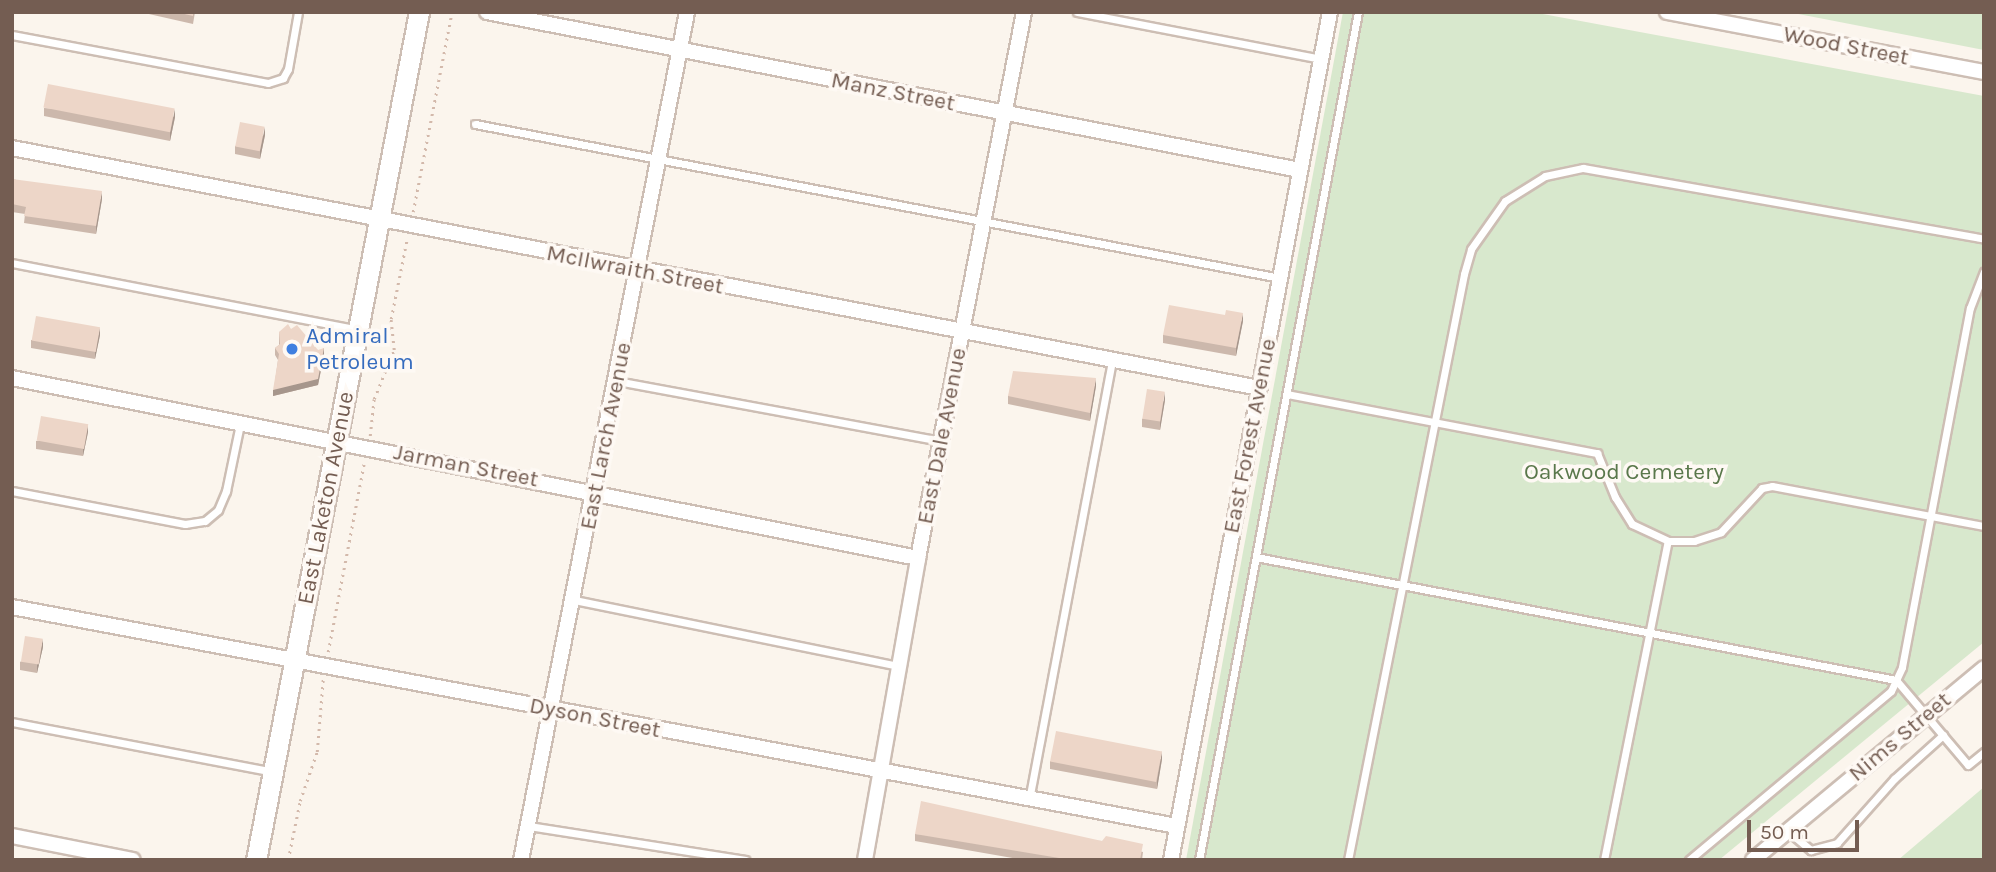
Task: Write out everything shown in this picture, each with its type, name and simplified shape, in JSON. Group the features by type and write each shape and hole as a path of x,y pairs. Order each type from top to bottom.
{"main road":[{"name":"East Laketon Avenue","path":"256,860 419,12"}],"street":[{"name":"Manz Street","path":"487,12 1300,170"},
{"name":"East Larch Avenue","path":"522,860 596,492 687,12"},
{"name":"East Dale Avenue","path":"865,860 918,558 1024,12"},
{"name":"East Forest Avenue","path":"1171,860 1330,12"},
{"name":"Wood Street","path":"1667,12 1984,72"},
{"name":"McIlwraith Street","path":"12,148 638,271 1259,388"},
{"name":"Jarman Street","path":"12,378 918,558"},
{"name":"Dyson Street","path":"12,607 1029,801 1177,826"},
{"name":"Nims Street","path":"1753,860 1984,668"},
{"path":"12,836 133,860"}],"lane":[{"path":"12,35 268,83 283,78 288,69 298,12"},
{"path":"1077,12 1321,59"},
{"path":"1199,860 1358,12"},
{"path":"475,124 1280,278"},
{"path":"1348,860 1399,585 1406,573 1434,422 1471,249 1505,201 1545,176 1583,168 1618,172 1984,239"},
{"path":"12,263 359,330"},
{"path":"1689,860 1872,708 1896,680 1970,308 1984,272"},
{"path":"1029,801 1112,360"},
{"path":"617,381 942,441"},
{"path":"1287,394 1597,453 1615,497 1632,524 1668,541 1694,541 1721,532 1762,488 1772,486 1984,526"},
{"path":"12,491 185,524 205,522 218,510 226,491 240,423"},
{"path":"1604,860 1645,641 1652,631 1668,541"},
{"path":"1256,557 1896,680 1968,765 1984,752"},
{"path":"574,600 900,667"},
{"path":"12,722 273,772"},
{"path":"1787,831 1811,850 1837,843 1894,779 1943,735"},
{"path":"528,826 746,860"}],"green space":[{"name":"Oakwood Cemetery","path":"1343,12 1532,12 1984,96 1984,642 1719,860 1186,860"},
{"path":"1788,12 1984,12 1984,50"},
{"path":"1984,787 1984,860 1898,860"}],"building":[{"path":"176,12 193,12 193,16"},
{"path":"48,84 175,109 170,132 43,108"},
{"path":"240,122 265,127 260,151 235,147"},
{"path":"12,179 102,191 96,226 24,216 26,207 12,204"},
{"path":"1169,305 1225,315 1226,310 1243,313 1236,348 1163,335"},
{"path":"36,316 100,327 96,352 32,341"},
{"path":"288,324 291,329 297,325 318,350 324,348 318,379 273,390 279,354 275,348 280,344 279,332"},
{"path":"1013,371 1096,378 1090,413 1008,396"},
{"path":"1147,389 1165,392 1160,421 1142,419"},
{"path":"41,416 88,424 84,449 37,441"},
{"path":"25,636 43,639 39,664 21,662"},
{"path":"1056,731 1162,752 1156,782 1050,761"},
{"path":"921,801 1102,841 1106,836 1143,844 1140,860 1071,860 915,834"}],"place":[{"name":"Admiral Petroleum","path":"292,349"}]}
